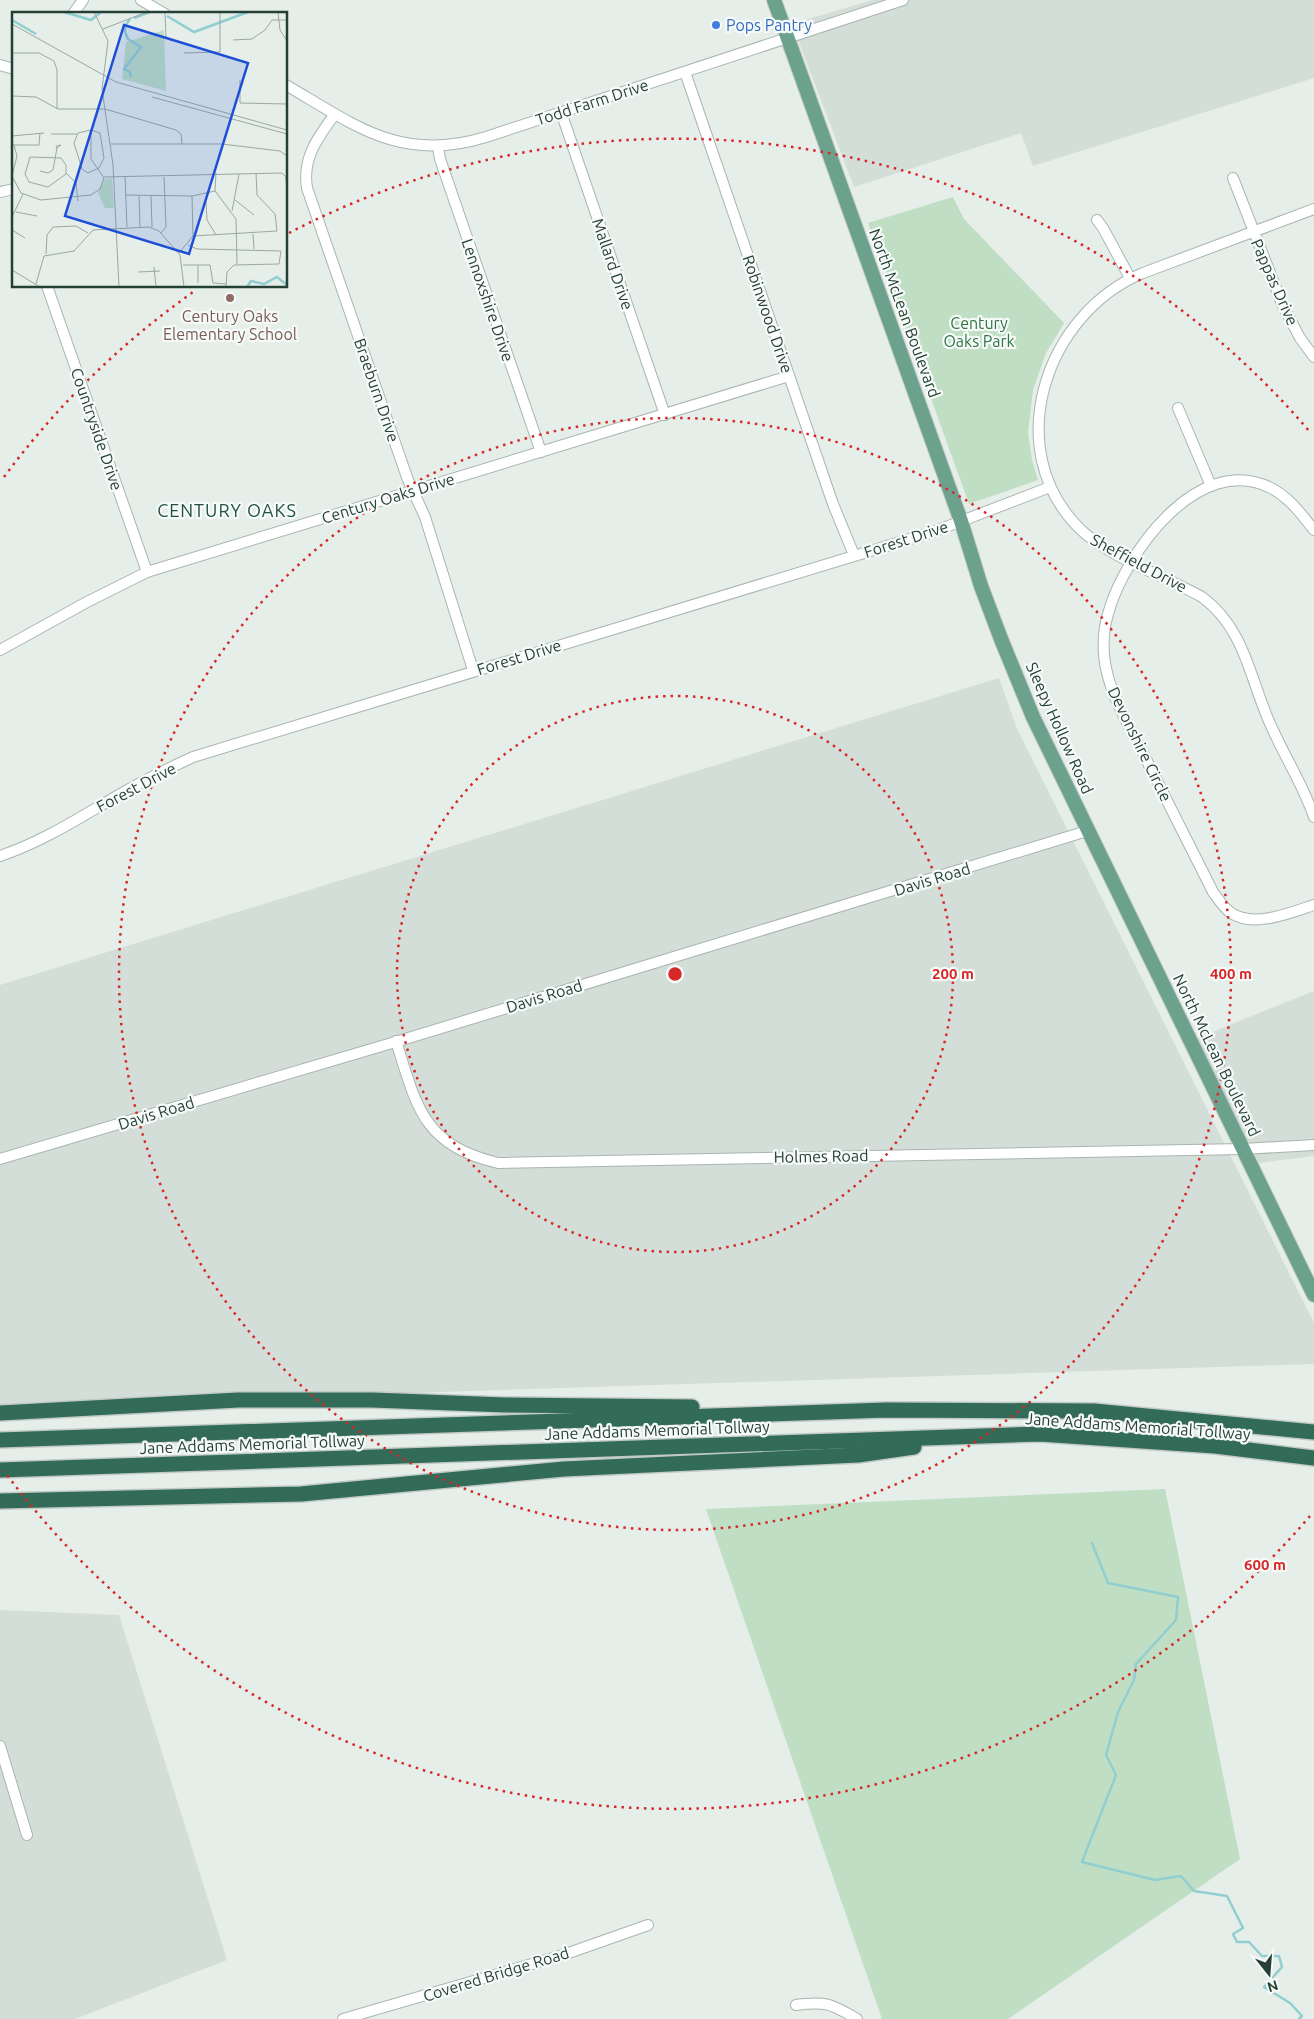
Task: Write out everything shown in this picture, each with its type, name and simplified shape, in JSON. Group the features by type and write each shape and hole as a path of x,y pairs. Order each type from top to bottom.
{"highway":[{"path":"0,1413 238,1400 372,1400 505,1405 886,1410"},
{"name":"Jane Addams Memorial Tollway","path":"0,1440 886,1410 1094,1411 1314,1432"},
{"name":"Jane Addams Memorial Tollway","path":"0,1470 1040,1434 1215,1446 1314,1458"},
{"path":"0,1501 301,1494 564,1469 858,1454 1006,1436"}],"main road":[{"name":"North McLean Boulevard","path":"774,0 961,521 981,586 1001,639"},
{"name":"Sleepy Hollow Road","path":"1001,639 1033,717 1087,831"},
{"name":"North McLean Boulevard","path":"1087,831 1314,1295"}],"street":[{"path":"74,12 83,0"},
{"path":"142,0 162,12"},
{"name":"Todd Farm Drive","path":"288,86 360,128 401,143 438,147 468,143 903,0"},
{"name":"Robinwood Drive","path":"685,72 833,504 854,556"},
{"name":"Mallard Drive","path":"561,112 665,415"},
{"name":"Braeburn Drive","path":"335,114 310,152 305,178 307,188 393,437 425,517 473,670"},
{"name":"Lennoxshire Drive","path":"438,147 443,169 541,452"},
{"name":"Pappas Drive","path":"1233,178 1252,232 1289,317 1300,338 1314,357"},
{"name":"Sheffield Drive","path":"1314,209 1130,278 1105,295 1078,320 1059,348 1040,401 1038,426 1043,463 1050,487 1080,529 1101,545 1202,597 1212,605 1231,627 1245,654 1259,699 1314,817"},
{"path":"1096,220 1103,228 1130,278"},
{"name":"Countryside Drive","path":"47,288 147,572"},
{"name":"Century Oaks Drive","path":"0,650 87,602 147,572 789,376"},
{"path":"1178,408 1211,486"},
{"name":"Devonshire Circle","path":"1314,530 1294,505 1270,487 1242,481 1211,486 1187,500 1152,530 1115,593 1108,614 1104,642 1107,672 1121,708 1213,892 1224,907 1242,918 1258,919 1314,905"},
{"name":"Forest Drive","path":"0,856 53,833 132,787 193,757 473,670 933,532 1050,487"},
{"name":"Davis Road","path":"0,1159 1087,831"},
{"name":"Holmes Road","path":"396,1041 415,1100 426,1120 438,1134 464,1152 498,1163 1243,1149 1314,1145"},
{"path":"0,1746 27,1835"},
{"name":"Covered Bridge Road","path":"343,2019 563,1955 648,1925"},
{"path":"796,2005 819,2002 833,2006 858,2019"}],"shaded area":[{"path":"872,0 1314,0 1314,78 1033,166 1021,133 854,187 792,24"},
{"path":"999,678 1018,731 1314,1323 1314,1364 0,1406 0,985"},
{"path":"1314,991 1314,1156 1259,1163 1197,1038"},
{"path":"0,1610 119,1615 227,1960 75,2019 0,2019"}],"green space":[{"name":"Century Oaks Park","path":"953,197 964,219 1064,323 1046,353 1033,390 1028,433 1032,460 1038,480 969,504 868,223"},
{"path":"1165,1489 1240,1859 1008,2019 882,2019 706,1509"}],"waterway":[{"path":"1092,1543 1108,1583 1178,1597 1176,1620 1136,1664 1134,1680 1118,1712 1106,1755 1116,1775 1082,1862 1155,1880 1181,1876 1194,1891 1227,1896 1243,1928 1233,1934 1237,1942 1249,1942 1262,1956 1279,1956 1282,1967 1264,1987 1290,2003 1302,2016 1299,2019"}],"place":[{"name":"Pops Pantry","path":"716,25"},
{"name":"Century Oaks Elementary School","path":"230,298"}],"district":[{"name":"CENTURY OAKS","path":"227,511"}]}
